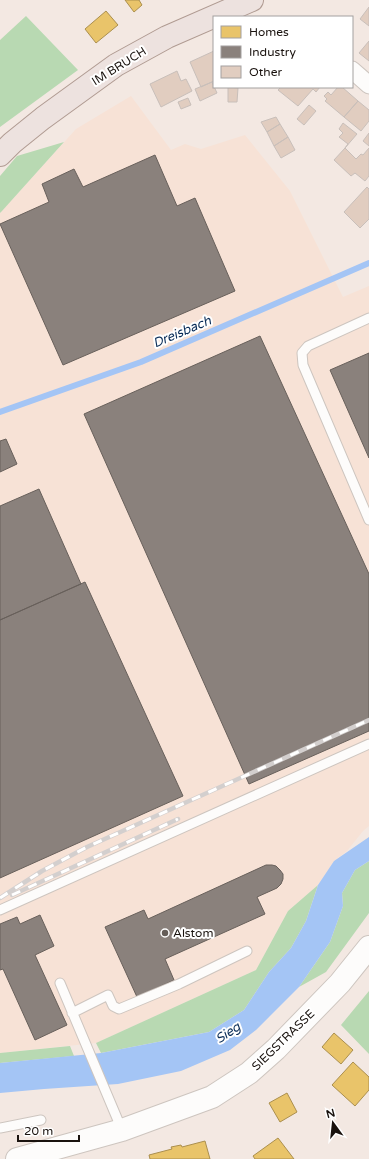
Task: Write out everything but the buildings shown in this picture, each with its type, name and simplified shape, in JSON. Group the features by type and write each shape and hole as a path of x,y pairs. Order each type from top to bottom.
{"main road":[{"name":"IM BRUCH","path":"215,16 252,0"},
{"name":"IM BRUCH","path":"0,155 12,143 43,118 116,65 167,37 213,17"}],"street":[{"path":"353,71 369,85"},
{"name":"SIEGSTRASSE","path":"17,1159 122,1130 212,1097 249,1073 276,1049 335,988 369,947"}],"lane":[{"path":"369,318 308,346 302,353 303,365 369,520"},
{"path":"0,910 369,744"},
{"path":"72,1013 108,995 113,1006 119,1009 179,984 247,952"},
{"path":"60,983 80,1034 122,1130"},
{"path":"0,1128 40,1120"}],"shaded area":[{"path":"131,96 171,150 185,144 201,149 245,135 290,191 343,297 369,286 369,826 363,831 347,851 334,861 318,885 288,911 256,970 96,1043 0,1053 0,213 76,129"}],"green space":[{"path":"26,16 78,70 0,127 0,40"},
{"path":"64,142 0,213 0,176 17,156"},
{"path":"369,861 369,913 326,972 299,987 330,942 343,906 342,893 355,870"},
{"path":"318,885 306,921 291,948 269,972 244,1010 209,1032 101,1053 96,1043 256,970 288,911"},
{"path":"369,991 369,1054 341,1025"},
{"path":"70,1046 74,1056 0,1063 0,1053"}],"water":[{"name":"Sieg","path":"369,837 369,861 355,870 342,893 343,906 330,942 299,987 256,1030 230,1050 181,1071 118,1084 0,1093 0,1063 101,1053 209,1032 244,1010 269,972 291,948 306,921 318,885 334,861"}],"waterway":[{"name":"Dreisbach","path":"0,412 141,362 369,263"}],"railway":[{"path":"0,898 42,871 87,847 369,720"},
{"path":"12,895 178,819"}],"place":[{"name":"Alstom","path":"165,933"}]}
